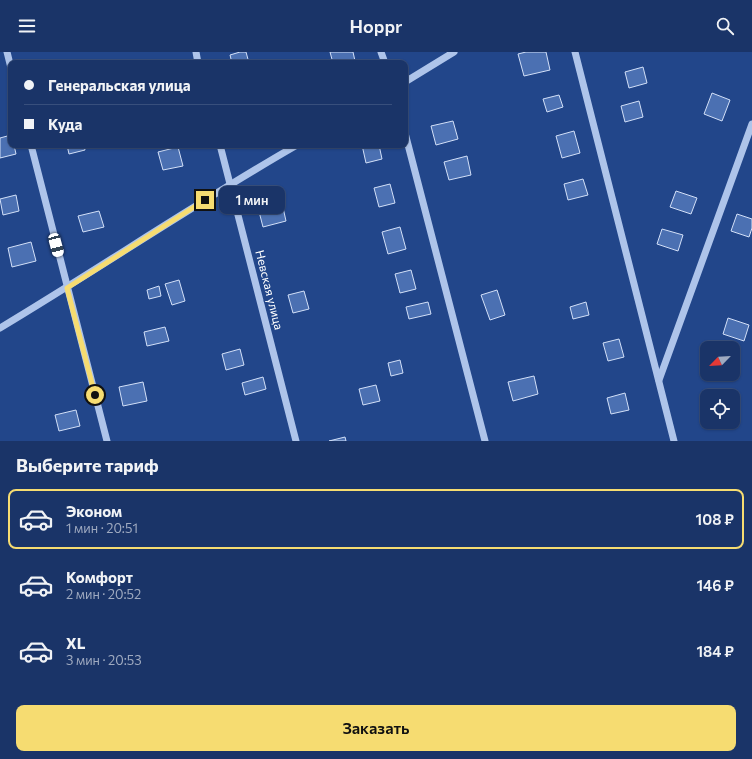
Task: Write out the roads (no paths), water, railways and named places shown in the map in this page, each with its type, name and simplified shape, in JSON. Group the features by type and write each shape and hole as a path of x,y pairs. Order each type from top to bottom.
{"street":[{"path":"408,80 454,52"},
{"path":"575,52 674,441"},
{"path":"659,380 752,124"},
{"path":"408,145 485,441"},
{"path":"31,148 107,441"},
{"name":"Невская улица","path":"221,148 296,441"},
{"path":"0,328 67,288 230,184 292,148"}]}
